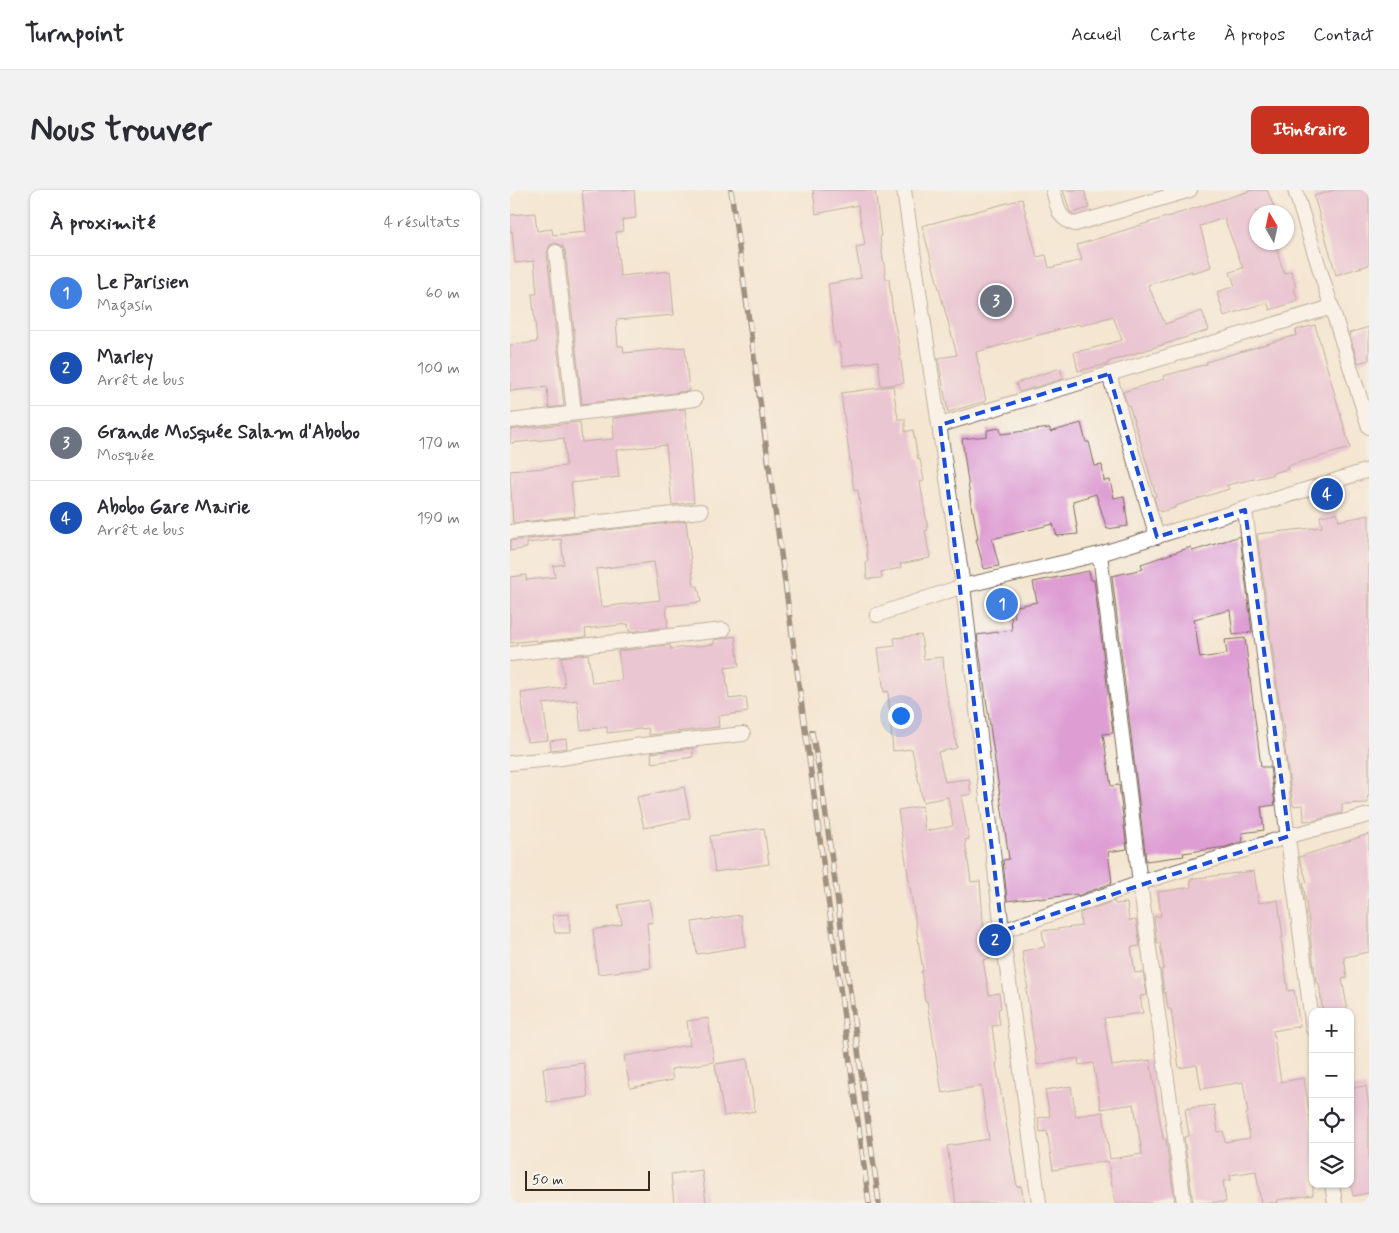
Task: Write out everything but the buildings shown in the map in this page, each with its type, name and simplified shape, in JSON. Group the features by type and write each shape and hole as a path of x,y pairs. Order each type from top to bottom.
{"street":[{"path":"904,190 963,586 1002,931 1039,1203"},
{"path":"1053,190 1060,216 1066,221 1075,224 1190,190"},
{"path":"1295,190 1369,428"},
{"path":"556,252 574,413"},
{"path":"940,425 1332,307"},
{"path":"1109,374 1157,537"},
{"path":"510,421 696,399"},
{"path":"877,615 963,586 1100,554 1369,470"},
{"path":"1245,510 1310,1008"},
{"path":"510,532 701,511"},
{"path":"1100,554 1140,883 1184,1203"},
{"path":"510,654 723,630"},
{"path":"510,763 562,758 642,745 744,734"},
{"path":"1002,931 1140,883 1289,836 1369,815"},
{"path":"1333,1188 1335,1203"}],"highlighted area":[{"path":"1109,374 1157,537 1245,510 1289,836 1002,931 940,425"}],"railway":[{"path":"731,190 869,1203"},
{"path":"812,732 821,780 879,1203"}],"place":[{"name":"Grande Mosquée Salam d'Abobo","path":"996,301"},
{"name":"Abobo Gare Mairie","path":"1327,494"},
{"name":"Le Parisien","path":"1002,604"},
{"name":"Marley","path":"995,940"}]}
